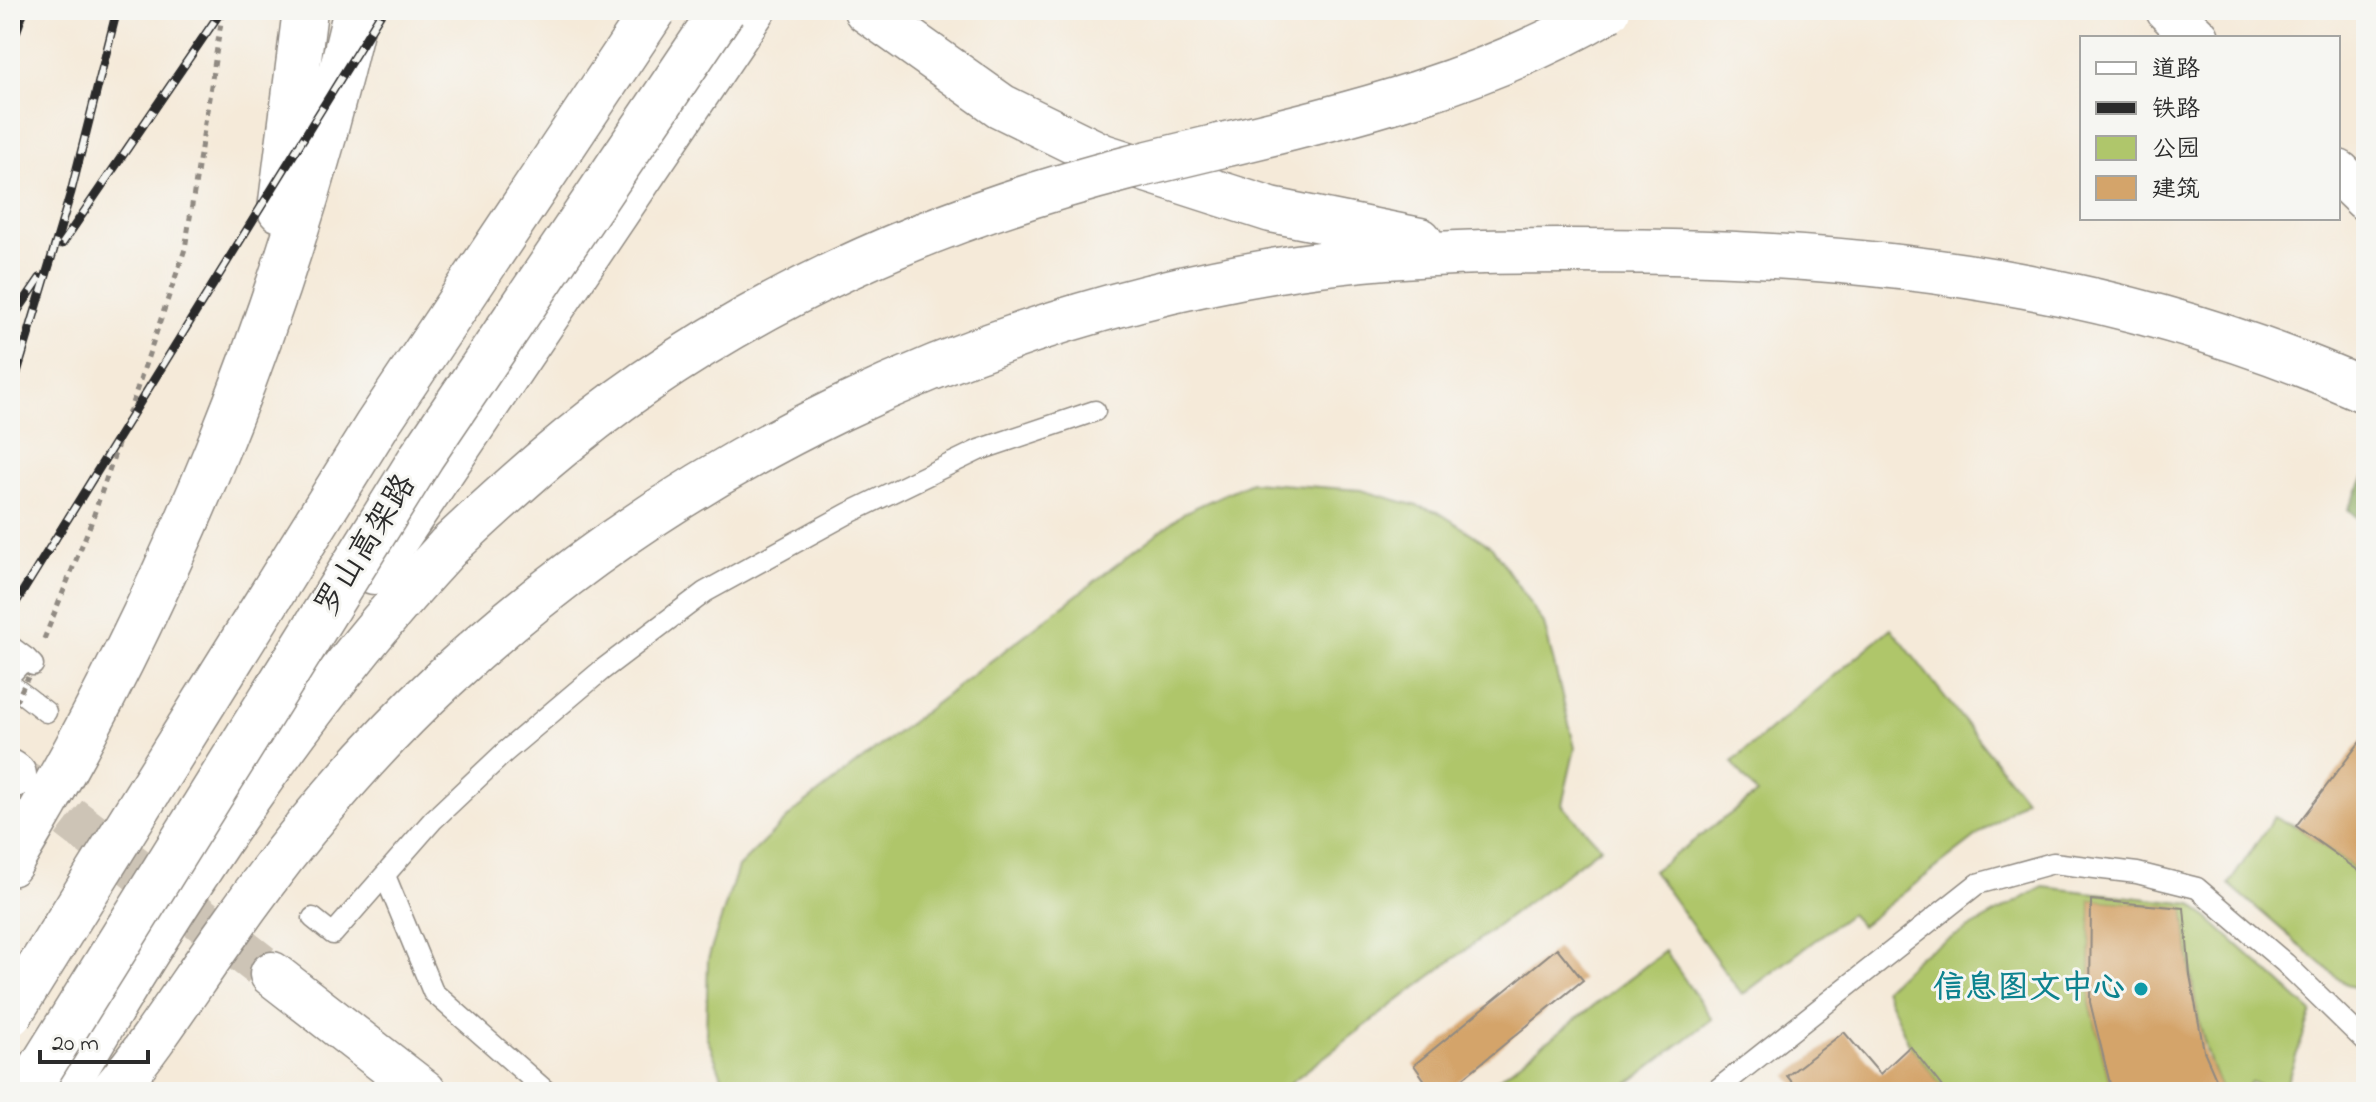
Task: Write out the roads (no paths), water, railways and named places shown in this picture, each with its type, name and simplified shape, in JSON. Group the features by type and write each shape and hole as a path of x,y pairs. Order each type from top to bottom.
{"main road":[{"path":"265,318 305,10"},
{"path":"10,864 100,708 153,599 207,476 303,210 332,113 356,10"},
{"path":"10,976 361,410 629,10"},
{"name":"罗山高架路","path":"10,1014 377,425 654,10"},
{"name":"罗山高架路","path":"26,1092 422,456 723,10"},
{"path":"40,1092 147,919 340,623 753,10"},
{"path":"866,10 1001,106 1103,156 1271,210 1391,236 1502,249 1728,253 1863,262 1982,276 2099,299 2218,333 2366,391"},
{"path":"62,1092 126,986 287,741 374,629 449,546 553,453 642,384 712,338 796,291 885,249 1003,205 1114,172 1387,105 1529,52 1608,10"},
{"path":"2168,10 2195,36"},
{"path":"2340,174 2366,199"},
{"path":"112,1092 285,852 363,761 446,677 535,602 631,531 737,462 848,405 948,361 1066,319 1173,289 1301,267 1502,249"},
{"path":"272,974 424,1092"}],"lane":[{"path":"313,918 333,934 386,878 433,820 505,752 602,670 705,592 849,513 979,450 1095,411"},
{"path":"19,667 46,712"},
{"path":"1721,1090 1977,884 2053,863 2137,873 2197,888 2285,963 2366,1042"},
{"path":"386,878 433,992 547,1092"}],"tunnel":[{"path":"17,777 272,974"}],"railway":[{"path":"10,50 24,10"},
{"path":"10,396 71,192 117,10"},
{"path":"62,244 222,10"},
{"path":"10,612 383,10"},
{"path":"10,322 40,278"}],"place":[{"name":"信息图文中心","path":"2141,989"}]}
